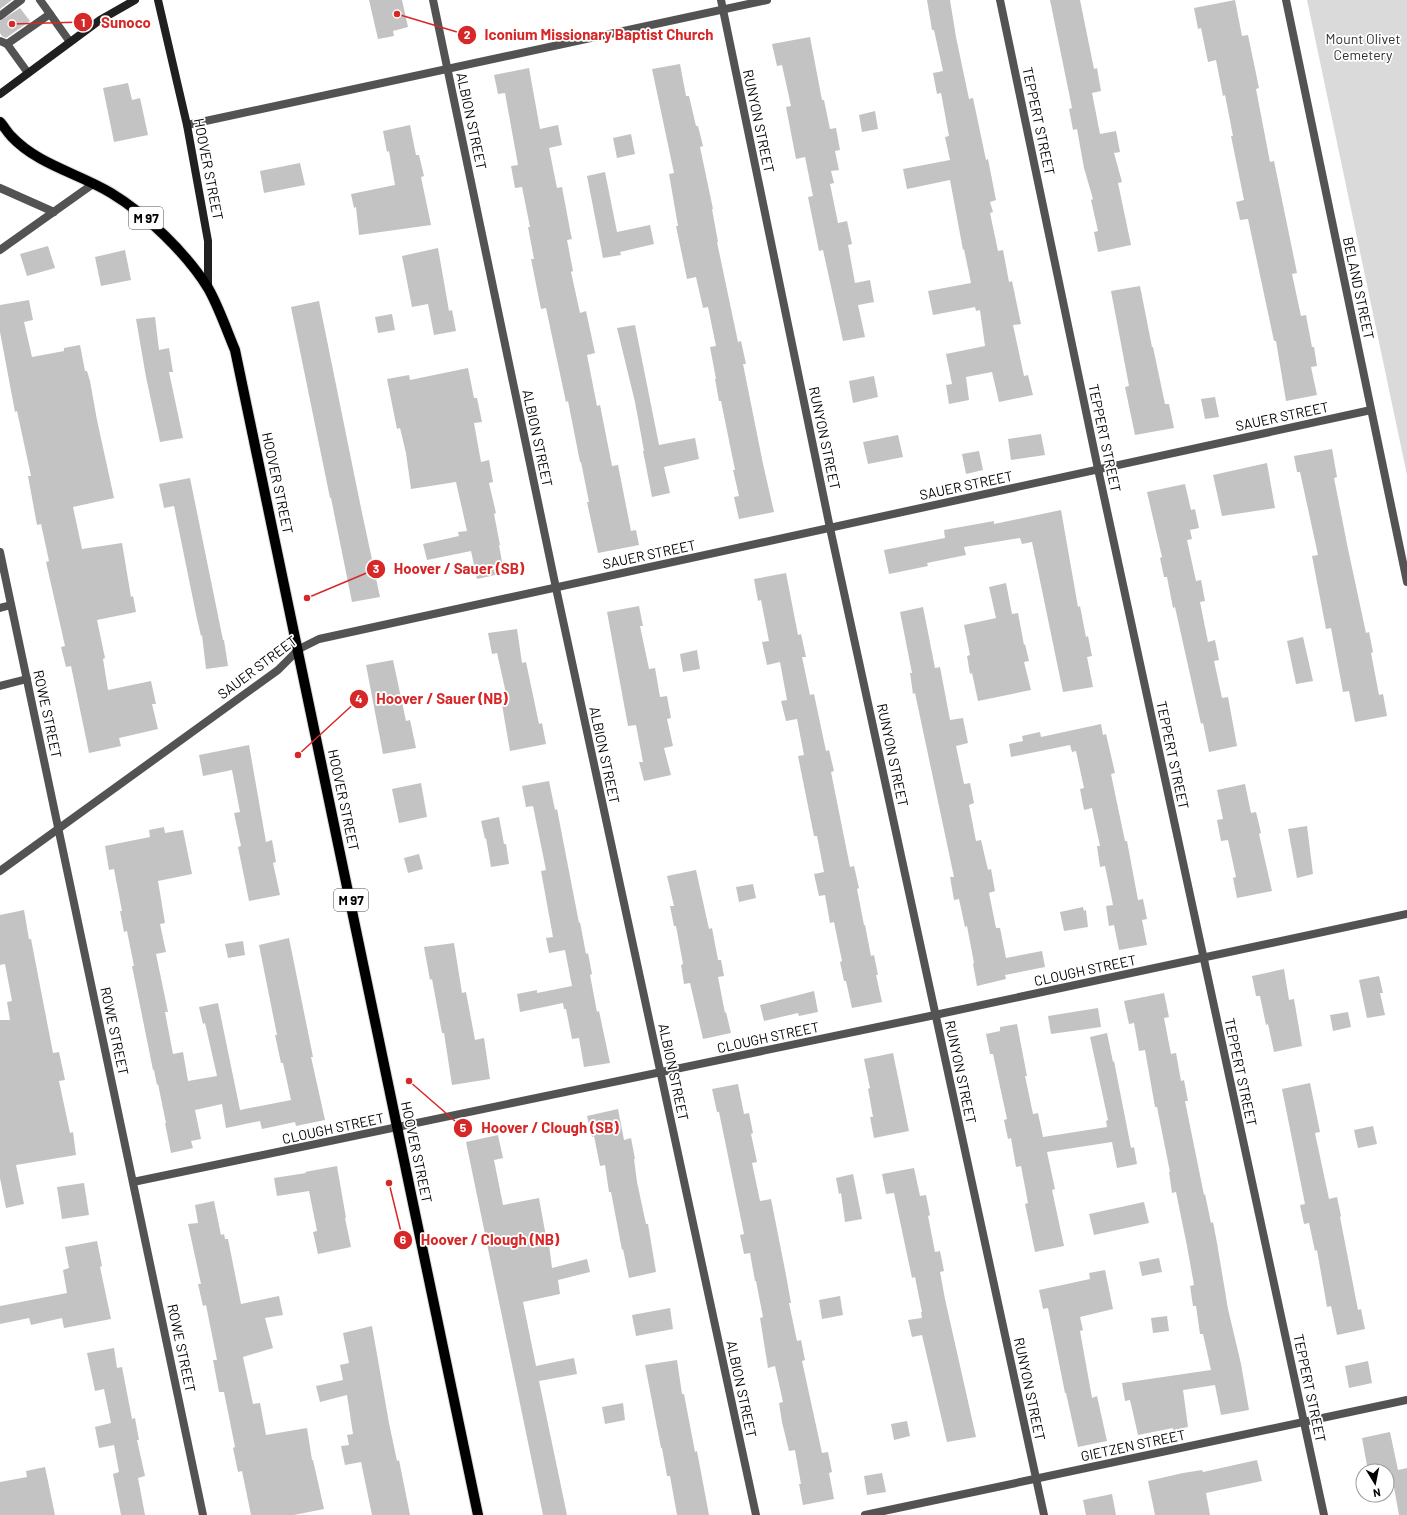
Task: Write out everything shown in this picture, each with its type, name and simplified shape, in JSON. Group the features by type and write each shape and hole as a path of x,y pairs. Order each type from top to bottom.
{"main road":[{"name":"M 97","path":"0,122 11,136 24,148 50,164 111,193 148,220 187,259 208,289"},
{"name":"HOOVER STREET","path":"208,289 235,350 299,649 478,1515"}],"street":[{"path":"0,16 21,0"},
{"path":"40,0 70,42"},
{"path":"0,94 100,20 135,0"},
{"name":"HOOVER STREET","path":"158,0 187,125 208,241 208,289"},
{"name":"ALBION STREET","path":"433,0 556,588 756,1515"},
{"name":"RUNYON STREET","path":"720,0 830,528 1044,1515"},
{"path":"187,125 768,0"},
{"name":"TEPPERT STREET","path":"1000,0 1098,469 1324,1515"},
{"name":"BELAND STREET","path":"1286,0 1407,582"},
{"path":"28,73 4,43 50,14"},
{"path":"0,250 93,184"},
{"path":"0,188 54,212"},
{"name":"SAUER STREET","path":"0,871 278,670 299,649 319,640 1371,410"},
{"name":"ROWE STREET","path":"0,552 203,1515"},
{"path":"0,608 11,605"},
{"path":"0,686 27,679"},
{"name":"CLOUGH STREET","path":"133,1182 660,1073 1407,914"},
{"name":"GIETZEN STREET","path":"865,1515 1407,1400"}],"green space":[{"name":"Mount Olivet Cemetery","path":"1307,0 1407,0 1407,475"}],"building":[{"path":"0,0 12,0 0,9"},
{"path":"369,0 402,0 408,27 393,31 394,36 378,39"},
{"path":"927,0 950,0 969,99 973,98 986,160 988,159 996,200 990,202 993,212 990,213 998,251 1003,250 1009,282 1012,281 1021,324 1013,325 1024,376 1028,375 1033,395 999,402 992,372 966,377 969,400 949,404 946,385 952,384 946,354 985,346 980,310 976,311 975,307 933,315 928,291 971,283 964,249 963,250 950,180 907,189 903,169 950,160 945,137 949,136 941,93 937,94 933,73 943,71 934,30 932,30"},
{"path":"1050,0 1080,0 1094,69 1097,68 1101,91 1092,93 1100,134 1116,131 1120,152 1114,153 1122,182 1118,183 1131,245 1098,252 1094,232 1098,231 1091,200 1093,199 1084,168 1077,129 1073,130 1069,109 1072,108"},
{"path":"1235,0 1242,36 1248,35 1259,88 1256,89 1270,162 1274,161 1297,273 1292,274 1301,316 1306,315 1317,366 1311,367 1317,395 1286,401 1276,341 1274,341 1248,219 1240,220 1236,202 1244,200 1231,136 1233,136 1225,95 1223,96 1216,60 1208,62 1201,28 1198,29 1194,8"},
{"path":"20,8 30,21 6,38 2,36 0,33 0,21"},
{"path":"810,37 822,100 824,100 830,129 836,128 840,150 835,151 839,170 831,171 834,183 830,184 838,223 847,221 852,244 848,245 855,283 870,280 874,302 858,305 865,337 843,341 823,250 819,251 808,197 813,196 805,157 796,159 786,107 791,106 782,65 777,66 772,44"},
{"path":"680,64 686,96 689,96 696,126 698,126 703,146 700,147 713,209 717,242 738,342 741,341 746,364 743,364 774,512 739,519 734,497 739,496 733,470 735,470 721,401 719,401 710,347 716,346 708,307 703,308 696,277 687,279 676,226 678,226 669,174 674,173 652,69"},
{"path":"529,68 540,129 558,125 562,145 549,148 557,188 562,187 572,239 567,240 573,271 571,272 580,313 586,311 595,353 587,355 597,406 600,405 612,466 618,465 631,531 636,530 639,545 598,553 568,401 566,402 546,308 541,309 531,259 534,259 528,227 530,227 522,187 515,188 511,166 518,165 505,93 498,94 494,75"},
{"path":"128,83 132,100 140,98 148,135 114,142 103,88"},
{"path":"875,111 878,129 862,132 859,115"},
{"path":"410,125 416,155 419,155 424,176 421,177 431,225 359,235 356,207 354,208 351,194 395,185 389,151 387,152 383,131"},
{"path":"631,134 635,154 617,158 613,138"},
{"path":"300,163 305,185 264,193 260,171"},
{"path":"605,172 617,232 650,225 654,244 620,252 621,255 603,258 587,176"},
{"path":"48,246 55,268 27,276 20,254"},
{"path":"438,248 449,311 452,310 456,331 434,335 428,304 412,307 402,256"},
{"path":"125,250 131,280 101,286 95,257"},
{"path":"1140,286 1165,404 1169,404 1174,428 1135,435 1125,387 1129,386 1111,291"},
{"path":"29,300 33,320 24,322 32,357 64,351 64,348 80,345 85,371 87,371 90,381 114,498 73,507 82,549 122,543 131,597 133,596 136,612 97,620 105,658 103,659 108,690 151,681 156,704 152,704 158,729 119,738 121,746 89,753 71,666 66,667 61,647 65,646 46,562 49,561 41,524 37,525 28,476 31,476 17,411 15,412 0,332 0,305"},
{"path":"319,301 380,597 352,602 291,307"},
{"path":"392,314 395,330 378,333 375,317"},
{"path":"155,317 159,350 169,348 173,372 169,372 183,438 160,442 146,377 136,319"},
{"path":"635,325 659,445 695,438 699,459 664,467 670,493 652,497 635,402 617,328"},
{"path":"468,368 474,398 477,398 482,422 474,423 481,462 489,460 493,482 489,483 496,513 494,514 504,573 477,579 471,551 427,560 423,544 459,536 458,532 467,531 456,482 411,489 406,453 400,428 397,429 387,379 409,375 410,380"},
{"path":"874,376 878,397 853,403 849,381"},
{"path":"1215,397 1219,417 1205,419 1201,399"},
{"path":"1041,434 1045,455 1011,460 1008,439"},
{"path":"898,435 903,457 868,464 863,442"},
{"path":"1332,449 1337,477 1334,478 1348,549 1366,633 1369,632 1373,652 1371,653 1379,695 1383,694 1387,716 1355,722 1349,691 1343,692 1331,628 1326,629 1312,556 1318,555 1300,472 1297,472 1294,456"},
{"path":"979,451 983,470 966,474 962,454"},
{"path":"1267,463 1275,508 1222,516 1213,475"},
{"path":"190,478 224,640 228,666 206,669 202,635 201,636 197,619 174,506 164,508 159,484"},
{"path":"1185,484 1191,510 1195,509 1199,528 1190,530 1192,539 1187,540 1196,581 1201,580 1205,601 1200,602 1208,642 1215,640 1219,660 1214,661 1222,698 1228,697 1237,746 1209,752 1203,723 1201,724 1175,607 1173,608 1167,577 1164,577 1160,558 1162,557 1147,492"},
{"path":"1061,510 1078,607 1080,606 1086,637 1088,636 1092,656 1087,657 1093,687 1063,692 1032,542 1022,544 1020,538 964,547 966,555 927,563 928,566 889,574 884,550 945,538 944,530 994,521 994,524"},
{"path":"786,573 798,635 801,634 806,657 802,657 810,695 814,694 826,751 829,750 834,771 831,772 850,867 854,866 859,888 857,889 864,925 871,956 874,955 878,975 876,975 882,1002 852,1008 840,962 842,961 834,922 830,923 825,895 819,896 814,874 824,872 817,836 814,836 798,756 804,755 797,719 786,721 781,701 787,700 780,662 767,665 762,642 769,641 761,600 758,601 754,579"},
{"path":"1006,583 1012,614 1018,613 1024,645 1025,644 1029,661 1024,662 1031,690 978,701 972,673 970,674 967,656 970,655 964,625 996,618 989,587"},
{"path":"639,606 643,626 640,626 649,669 655,668 660,697 667,696 671,718 667,719 673,746 664,748 671,775 644,781 639,762 643,762 636,725 628,726 607,612"},
{"path":"923,607 935,668 940,667 950,720 963,718 968,743 956,746 964,784 970,783 974,803 969,805 976,841 981,840 988,870 991,869 995,891 989,893 996,928 1000,928 1006,958 1042,951 1045,967 1005,975 1006,979 977,986 967,926 965,927 959,899 954,900 950,877 954,877 915,693 913,694 910,673 912,673 900,612"},
{"path":"517,629 522,663 526,662 539,724 542,723 546,744 510,751 501,699 507,698 497,653 492,654 488,633"},
{"path":"1303,637 1313,681 1296,684 1287,641"},
{"path":"697,650 700,669 683,672 680,654"},
{"path":"393,660 406,721 410,720 416,748 383,754 366,665"},
{"path":"1101,724 1103,735 1106,734 1115,773 1111,774 1125,841 1127,841 1138,900 1143,899 1147,919 1142,920 1147,945 1119,950 1114,925 1109,926 1106,906 1113,905 1105,866 1100,867 1097,846 1100,846 1092,808 1084,810 1080,789 1084,788 1076,751 1072,752 1070,745 1011,757 1009,744 1023,741 1022,736 1040,732 1041,737"},
{"path":"249,745 266,842 272,840 276,862 273,863 280,895 249,901 238,847 241,846 234,813 240,812 232,770 203,776 199,755"},
{"path":"549,781 555,810 557,809 586,954 588,953 592,974 590,975 597,1012 599,1011 610,1063 584,1067 579,1038 572,1039 566,1009 564,1009 563,1003 520,1012 517,994 537,990 537,993 572,986 565,950 549,953 546,938 553,937 541,871 546,870 533,806 526,807 522,786"},
{"path":"421,783 427,817 399,823 392,789"},
{"path":"1245,784 1251,813 1256,812 1261,833 1259,834 1272,891 1237,898 1233,878 1236,877 1228,840 1221,841 1217,820 1223,819 1217,790"},
{"path":"499,817 504,844 506,844 509,864 491,867 486,838 485,839 481,821"},
{"path":"1307,826 1313,874 1297,878 1288,829"},
{"path":"164,827 165,833 183,830 192,874 158,881 165,923 160,924 166,952 156,954 168,1012 165,1012 173,1054 183,1052 188,1081 217,1076 205,1023 203,1024 199,1007 218,1003 240,1110 291,1100 275,1035 277,1035 259,945 289,938 313,1057 311,1057 325,1120 296,1126 295,1122 262,1129 260,1121 226,1128 222,1104 195,1110 201,1139 191,1141 193,1148 171,1153 158,1084 157,1085 153,1070 132,966 134,966 127,931 124,932 120,911 122,911 114,869 109,870 105,846 150,837 149,830"},
{"path":"419,854 423,869 408,873 404,858"},
{"path":"696,870 709,929 712,928 718,960 721,960 724,976 718,977 725,1013 726,1012 731,1033 703,1039 690,983 684,984 681,965 683,964 676,926 674,926 670,906 674,906 667,876"},
{"path":"753,884 756,898 739,902 736,887"},
{"path":"1083,907 1084,911 1086,910 1088,927 1064,931 1060,912"},
{"path":"24,910 53,1053 59,1052 65,1080 59,1081 70,1133 73,1132 76,1155 16,1165 24,1204 6,1208 0,1178 0,1020 10,1020 7,1002 12,1001 5,964 0,965 0,915"},
{"path":"243,941 245,955 228,958 225,944"},
{"path":"454,943 462,993 466,992 475,1040 484,1038 490,1079 452,1085 444,1033 442,1033 432,979 430,980 424,947"},
{"path":"1284,969 1289,1000 1294,999 1302,1046 1274,1052 1268,1024 1266,1025 1260,996 1256,996 1252,976"},
{"path":"1379,976 1383,993 1380,993 1385,1015 1367,1018 1359,980"},
{"path":"814,991 818,1012 799,1016 798,1013 764,1021 760,1005"},
{"path":"1164,993 1169,1017 1164,1018 1171,1054 1176,1053 1181,1081 1184,1080 1188,1101 1185,1101 1204,1195 1205,1194 1211,1223 1213,1222 1228,1309 1241,1364 1249,1410 1221,1415 1215,1385 1183,1390 1188,1427 1173,1430 1173,1428 1138,1435 1130,1400 1125,1401 1122,1383 1211,1370 1203,1334 1200,1334 1196,1306 1193,1306 1190,1286 1194,1285 1187,1246 1176,1192 1172,1193 1170,1172 1157,1107 1155,1107 1145,1050 1139,1051 1134,1023 1129,1024 1124,1001"},
{"path":"1098,1008 1101,1027 1051,1034 1048,1016"},
{"path":"1348,1012 1351,1027 1333,1031 1330,1015"},
{"path":"1017,1024 1027,1076 1025,1076 1033,1114 1038,1113 1043,1137 1107,1127 1106,1121 1108,1120 1090,1037 1107,1033 1131,1148 1134,1147 1137,1164 1117,1168 1112,1142 1047,1152 1055,1189 1052,1190 1064,1246 1035,1252 1025,1204 1028,1203 1021,1166 1016,1167 1011,1138 1008,1139 1004,1120 1007,1119 993,1054 990,1054 986,1034 1000,1031 1000,1027"},
{"path":"893,1053 909,1131 874,1138 870,1117 873,1117 868,1089 870,1088 864,1059"},
{"path":"1310,1083 1320,1132 1315,1133 1329,1199 1337,1197 1358,1310 1361,1309 1365,1329 1337,1335 1331,1306 1327,1307 1317,1250 1315,1251 1309,1223 1304,1224 1300,1205 1305,1204 1282,1089"},
{"path":"738,1084 744,1114 749,1113 753,1133 751,1134 757,1162 752,1163 760,1201 771,1199 791,1303 789,1303 797,1341 801,1340 805,1360 802,1361 822,1453 828,1452 832,1472 829,1473 834,1499 803,1505 795,1450 789,1451 782,1422 779,1403 783,1402 775,1366 768,1368 760,1318 763,1317 756,1281 750,1253 744,1254 740,1235 744,1234 719,1112 717,1112 712,1089"},
{"path":"618,1109 624,1140 631,1138 637,1182 646,1224 648,1224 656,1272 629,1278 611,1192 609,1192 605,1165 600,1166 594,1136 592,1137 587,1116"},
{"path":"1373,1126 1377,1144 1358,1148 1354,1130"},
{"path":"498,1135 503,1158 494,1160 503,1205 539,1198 546,1237 548,1237 552,1268 587,1259 590,1272 558,1280 560,1294 523,1302 536,1366 574,1358 577,1374 539,1381 567,1515 543,1515 466,1142"},
{"path":"337,1166 351,1247 318,1254 313,1232 317,1231 309,1191 277,1196 274,1178"},
{"path":"914,1168 920,1196 926,1195 930,1215 928,1216 935,1252 940,1251 944,1271 940,1272 945,1299 976,1437 947,1442 922,1335 912,1337 908,1320 922,1318 922,1312 915,1277 912,1278 894,1193 886,1194 882,1174"},
{"path":"853,1174 862,1219 845,1222 841,1193 839,1194 836,1178"},
{"path":"84,1183 89,1215 62,1219 57,1187"},
{"path":"214,1201 221,1235 224,1234 225,1239 228,1239 241,1304 279,1296 283,1315 265,1318 273,1348 243,1357 253,1404 260,1403 266,1435 307,1428 312,1460 324,1509 294,1515 251,1515 242,1471 238,1472 233,1448 235,1447 224,1392 219,1392 213,1360 217,1360 206,1305 203,1306 198,1284 201,1284 188,1224 198,1223 195,1205"},
{"path":"1144,1202 1149,1223 1094,1235 1089,1214"},
{"path":"97,1241 102,1266 100,1267 111,1319 64,1328 62,1318 31,1325 29,1318 0,1324 0,1306 67,1293 63,1270 69,1268 65,1247"},
{"path":"1159,1258 1162,1272 1142,1276 1139,1262"},
{"path":"1105,1270 1113,1309 1080,1317 1083,1330 1080,1331 1092,1398 1097,1396 1107,1441 1078,1447 1065,1393 1048,1308 1043,1309 1039,1290 1090,1279 1089,1273"},
{"path":"840,1296 843,1315 822,1319 819,1300"},
{"path":"670,1308 673,1329 636,1336 632,1315"},
{"path":"1167,1316 1169,1331 1153,1333 1151,1318"},
{"path":"372,1326 389,1423 397,1461 399,1460 410,1515 372,1515 361,1462 345,1465 341,1446 349,1445 347,1435 353,1434 347,1395 320,1402 316,1386 343,1380 340,1365 349,1363 343,1333"},
{"path":"114,1348 117,1368 122,1367 132,1419 135,1418 139,1440 137,1440 145,1476 138,1478 145,1515 121,1515 113,1474 119,1472 114,1445 99,1448 95,1427 111,1423 104,1389 95,1391 87,1353"},
{"path":"677,1360 682,1394 684,1394 695,1452 697,1451 709,1515 677,1515 670,1476 667,1476 661,1448 645,1365"},
{"path":"1368,1361 1372,1383 1349,1388 1345,1366"},
{"path":"623,1403 625,1420 605,1424 602,1407"},
{"path":"907,1421 910,1436 894,1440 891,1424"},
{"path":"1390,1432 1398,1470 1407,1468 1407,1515 1399,1515 1395,1493 1395,1463 1367,1463 1362,1438"},
{"path":"1257,1460 1262,1481 1206,1493 1210,1515 1155,1515 1148,1481 1183,1473 1202,1470 1203,1472"},
{"path":"45,1467 55,1515 0,1515 0,1482 27,1477 26,1471"},
{"path":"882,1473 886,1492 867,1495 864,1476"},
{"path":"1112,1494 1116,1515 1086,1515 1083,1500"}],"place":[{"name":"Iconium Missionary Baptist Church","path":"397,14"},
{"name":"Sunoco","path":"12,24"},
{"name":"Hoover / Sauer (SB)","path":"307,598"},
{"name":"Hoover / Sauer (NB)","path":"298,755"},
{"name":"Hoover / Clough (SB)","path":"409,1081"},
{"name":"Hoover / Clough (NB)","path":"389,1183"}]}
